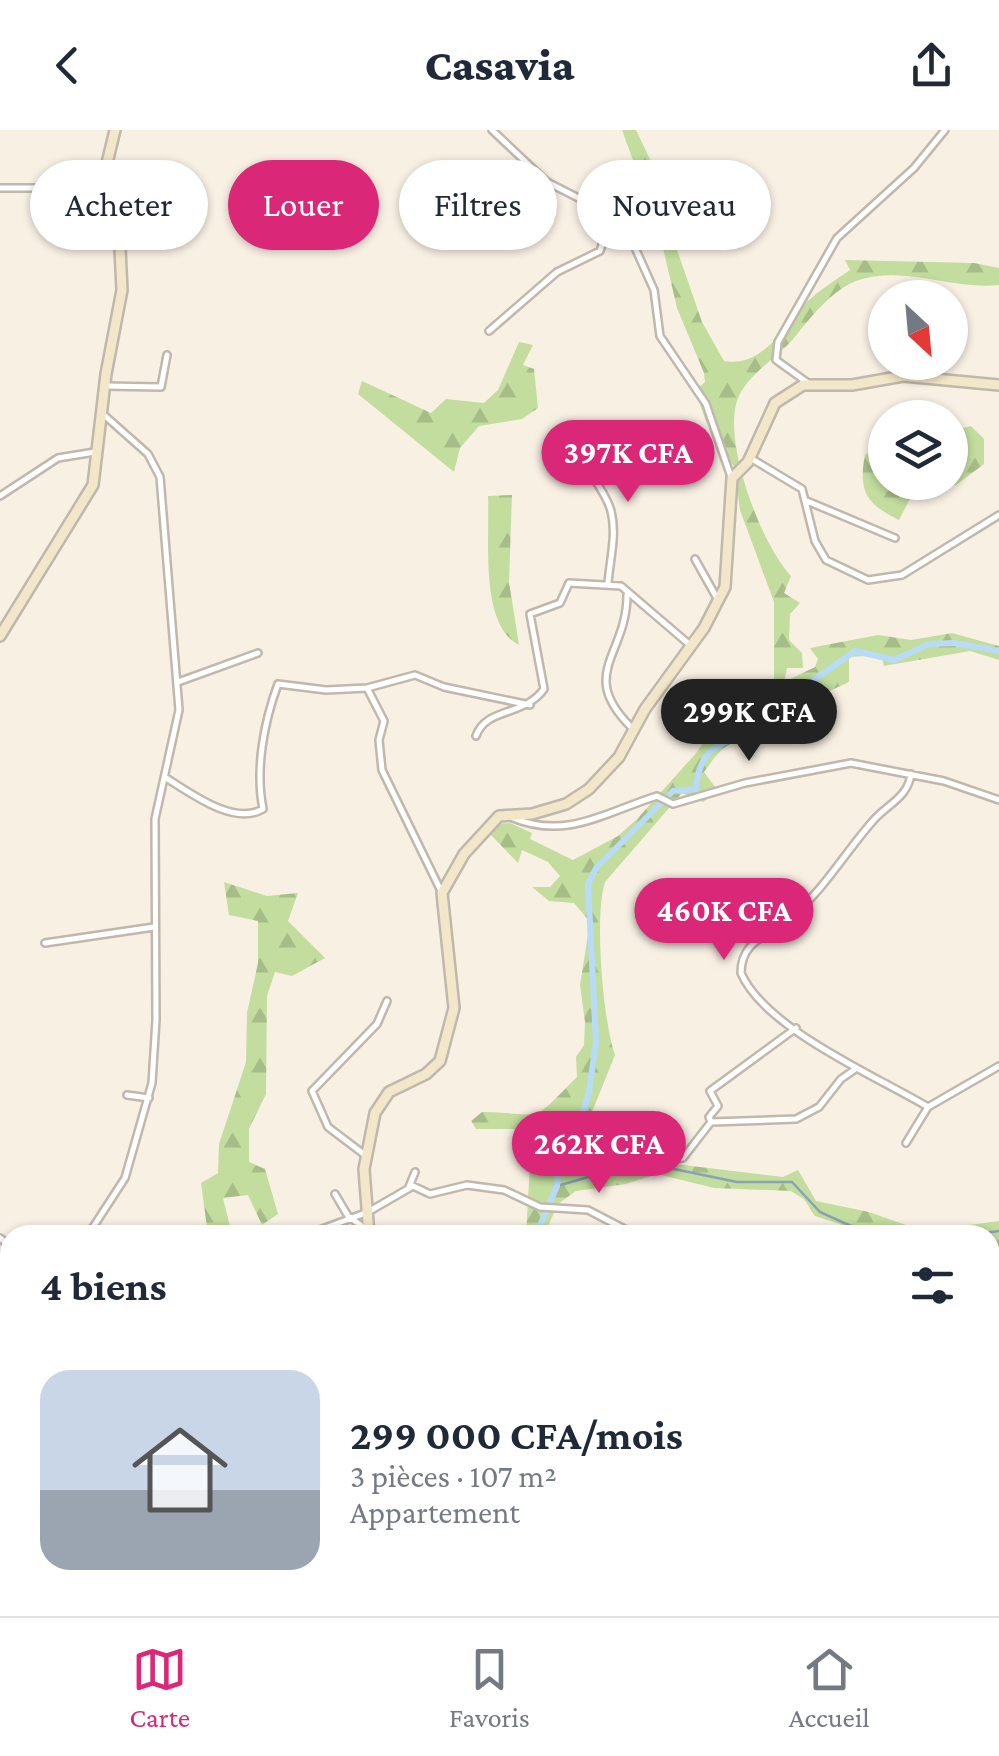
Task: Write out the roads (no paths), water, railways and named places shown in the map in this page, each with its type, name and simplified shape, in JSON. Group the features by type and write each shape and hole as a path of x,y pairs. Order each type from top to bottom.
{"street":[{"path":"108,160 115,130"},
{"path":"492,130 547,182 577,197"},
{"path":"810,385 776,360 778,342 837,238 926,157 945,130"},
{"path":"0,188 30,188"},
{"path":"0,636 88,499 123,280 120,250"},
{"path":"489,330 551,276 600,250"},
{"path":"442,894 464,854 498,816 544,811 578,796 619,757 633,729 718,600 729,562 732,478 706,404 660,336 656,301 637,250"},
{"path":"104,386 160,388 168,355"},
{"path":"732,478 750,458 775,403 810,385 852,385 903,376 999,386"},
{"path":"95,1225 119,1191 150,1098 156,1036 155,819 178,726 178,682 160,476 148,454 102,412"},
{"path":"576,433 576,446 598,479 613,518 608,582"},
{"path":"0,486 3,494 64,456 98,452"},
{"path":"750,458 800,486 815,542 826,560 851,575 875,581 908,572 999,515"},
{"path":"807,501 895,538"},
{"path":"695,559 718,600"},
{"path":"476,736 482,724 495,715 530,705 546,683 535,652 532,612 560,603 569,583 608,582 626,592 691,646"},
{"path":"626,592 626,608 607,671 606,694 633,729"},
{"path":"178,682 258,653"},
{"path":"166,778 231,811 263,809 260,783 264,738 278,684 326,690 367,688 386,679 416,676 444,687 530,705"},
{"path":"367,688 384,720 379,740 382,770 442,894 454,1004 442,1052 426,1074 384,1098 375,1113 365,1155 370,1225"},
{"path":"498,816 562,828 657,796 673,804 745,783 845,764 912,774 999,800"},
{"path":"912,774 908,789 872,822 824,884 745,952 744,980 796,1028 857,1070 928,1107"},
{"path":"45,944 154,927"},
{"path":"365,1155 328,1127 312,1090 377,1024 387,1001"},
{"path":"711,1122 709,1118 718,1105 710,1091 796,1028"},
{"path":"906,1144 928,1107 999,1066"},
{"path":"711,1122 796,1119 819,1106 846,1073 857,1070"},
{"path":"127,1096 150,1098"},
{"path":"674,1159 683,1158 711,1122"},
{"path":"407,1190 415,1172"},
{"path":"332,1225 368,1212 416,1186 430,1194 478,1185 549,1206 588,1210 617,1225"},
{"path":"335,1194 359,1225"}],"waterway":[{"path":"540,1225 557,1186 559,1164 580,1124 589,1092 596,1042 588,884 596,868 673,791 696,789 705,757 719,745 749,734 758,719 855,651 894,660 929,644 954,643 999,651"},
{"path":"557,1186 620,1168 669,1168 737,1182 792,1182 820,1212 849,1225"}]}
